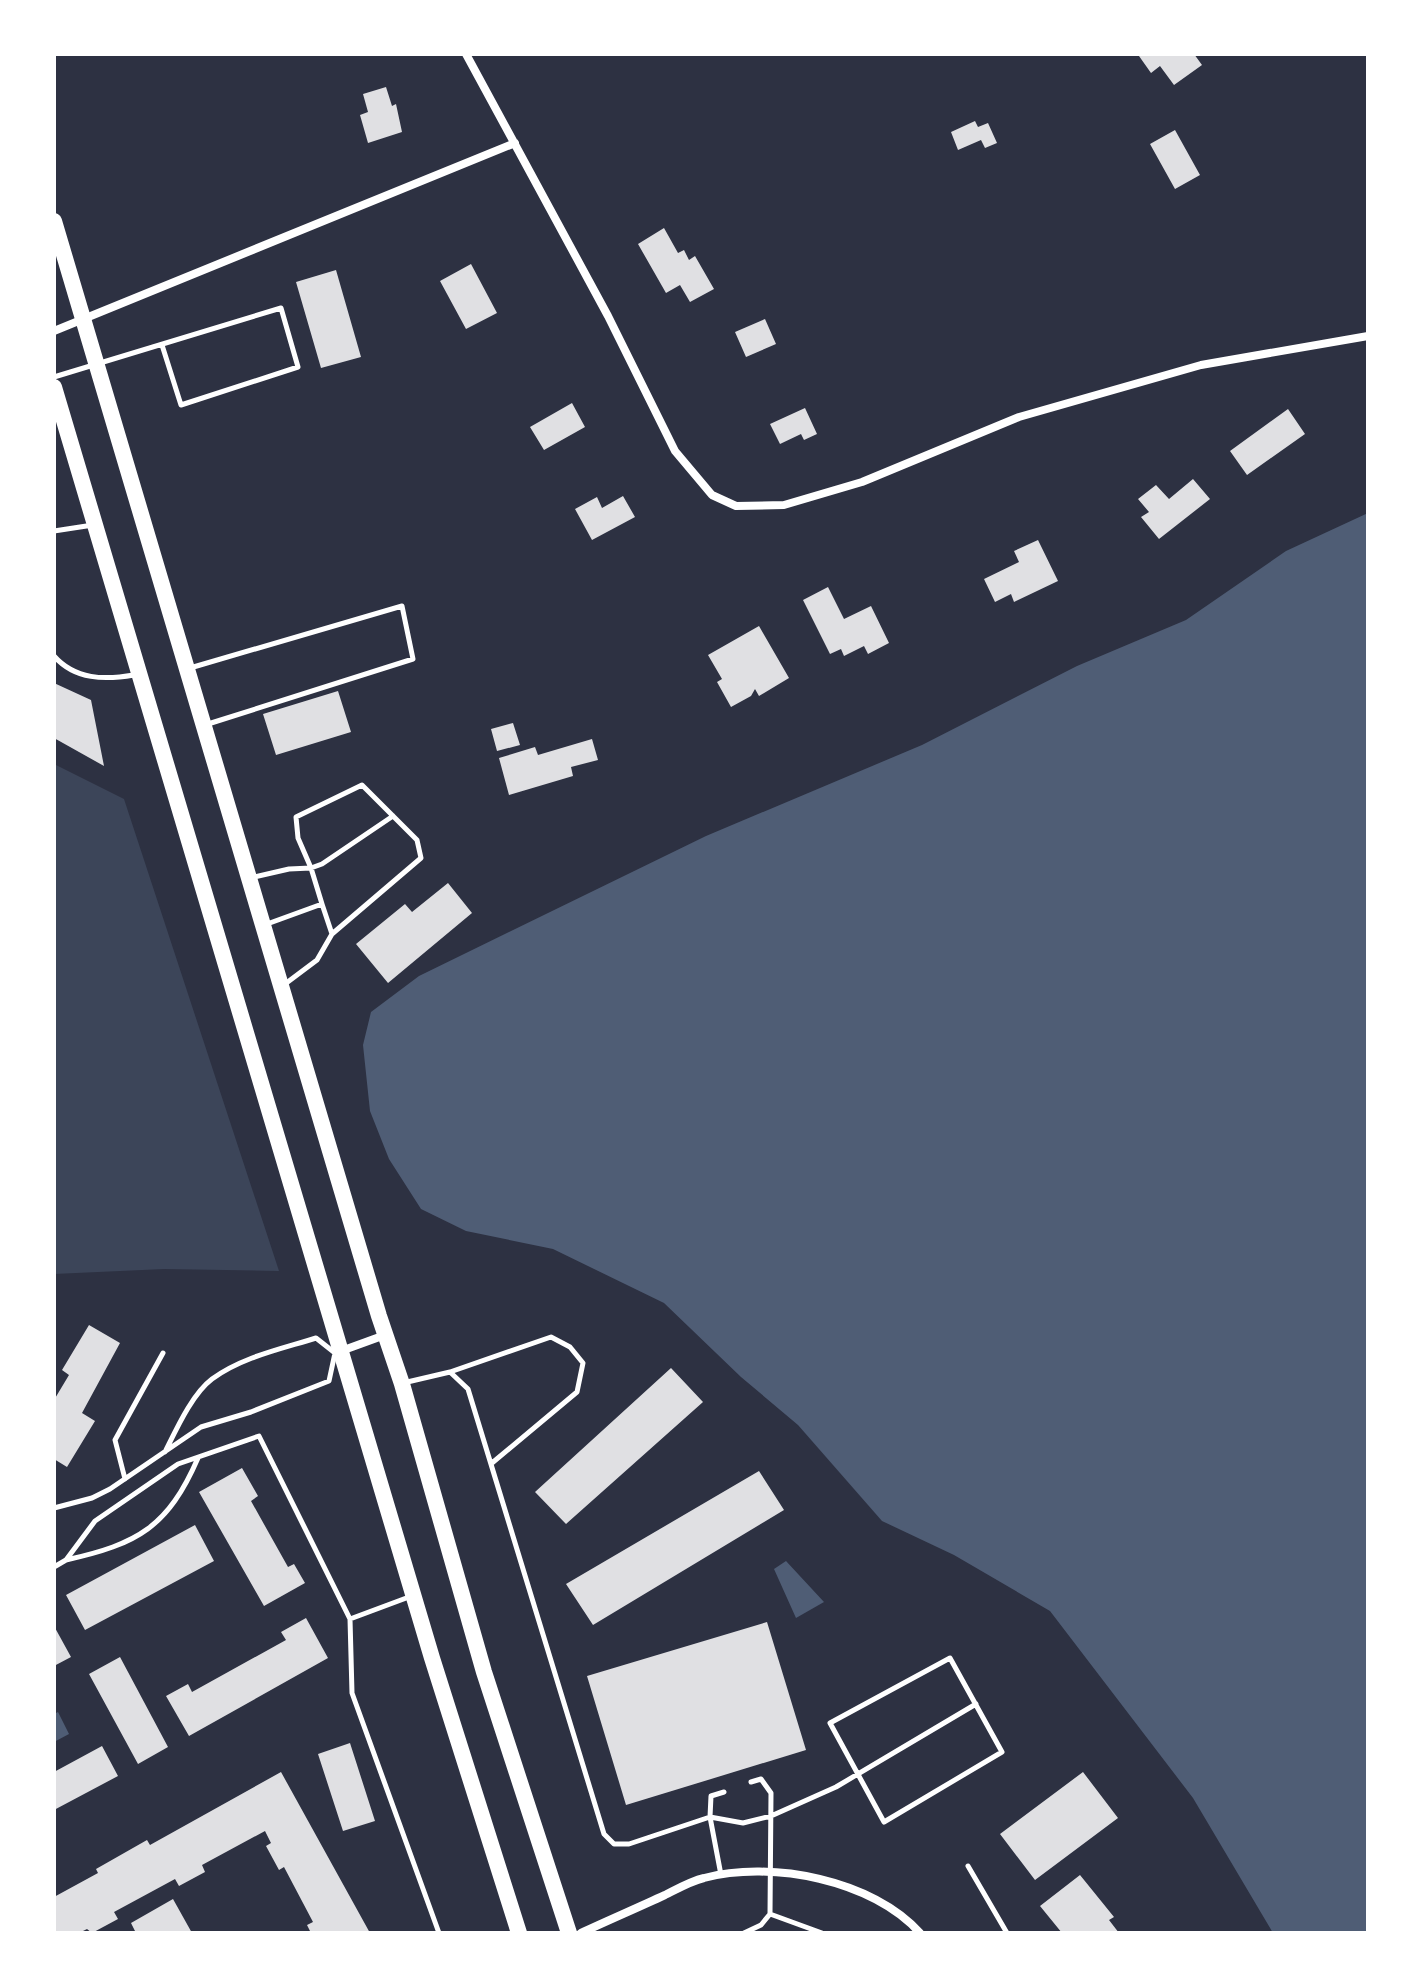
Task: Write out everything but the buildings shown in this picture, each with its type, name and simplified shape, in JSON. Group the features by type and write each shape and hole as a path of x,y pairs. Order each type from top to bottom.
{"main road":[{"path":"54,221 402,1384 484,1672 569,1933"},
{"path":"54,387 338,1352 519,1933"}],"street":[{"path":"466,54 608,316 675,451 712,495 736,506 784,505 849,486 1019,417 1201,365 1368,336"},
{"path":"54,331 515,143"},
{"path":"338,1352 385,1335"},
{"path":"581,1933 704,1878 755,1871 807,1876 863,1892 908,1919 920,1933"}],"lane":[{"path":"54,377 281,308 298,367 181,405 162,345"},
{"path":"54,531 95,525"},
{"path":"187,669 402,606 413,659 204,726"},
{"path":"54,656 75,673 94,677 139,674"},
{"path":"281,987 317,960 332,934 421,858 417,840 362,785 296,817 298,838 332,934"},
{"path":"249,878 289,869 311,868 393,816"},
{"path":"263,925 322,904"},
{"path":"402,1384 450,1372 551,1337 570,1347 583,1363 577,1392 492,1463"},
{"path":"54,1508 92,1498 125,1479 165,1452 201,1427 251,1412 329,1381 338,1352 316,1338 253,1357 211,1380 185,1414 165,1452"},
{"path":"125,1479 115,1440 163,1353"},
{"path":"450,1372 468,1389 604,1834 614,1844 629,1844 710,1817 743,1823 771,1816 836,1787 976,1704"},
{"path":"66,1560 95,1521 178,1464 259,1436 350,1619 352,1693 439,1933"},
{"path":"54,1567 66,1560 111,1548 137,1537 175,1503 198,1457"},
{"path":"350,1619 414,1595"},
{"path":"950,1658 976,1704 1002,1752 884,1822 830,1723 950,1658"},
{"path":"744,1933 761,1925 770,1914 772,1873 771,1793 761,1779 751,1782"},
{"path":"721,1875 710,1817 711,1796 724,1792"},
{"path":"968,1866 1007,1933"},
{"path":"770,1914 822,1933"}],"shaded area":[{"path":"1368,513 1368,1933 1273,1933 1193,1798 1050,1611 954,1555 882,1521 798,1425 741,1377 664,1303 553,1249 466,1231 421,1209 389,1159 370,1111 363,1045 371,1012 419,976 706,836 922,745 1077,666 1186,620 1286,551"},
{"path":"54,764 124,799 279,1271 164,1269 54,1274"},
{"path":"786,1561 824,1602 796,1618 774,1569"},
{"path":"58,1712 69,1734 54,1742 54,1714"}]}
